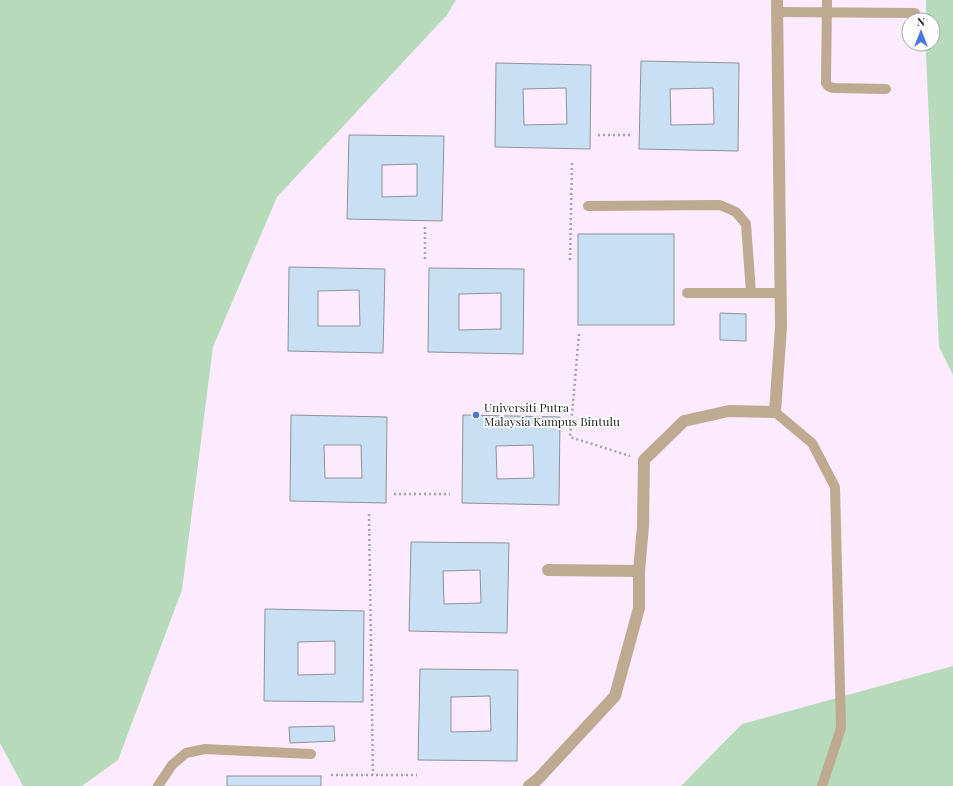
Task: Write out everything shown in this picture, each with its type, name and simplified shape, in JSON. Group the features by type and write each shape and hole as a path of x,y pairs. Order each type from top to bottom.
{"street":[{"path":"529,786 538,779 615,696 639,608 639,571 643,526 644,460 684,421 729,411 775,412 781,327 777,6"},
{"path":"548,570 639,571"}],"lane":[{"path":"827,0 826,83 828,86 833,88 886,90"},
{"path":"777,6 827,13 901,13"},
{"path":"588,206 720,206 736,212 746,224 751,293"},
{"path":"687,294 780,293"},
{"path":"775,412 812,443 835,487 841,728 822,786"},
{"path":"158,786 172,764 186,753 205,749 311,754"}],"path":[{"path":"598,135 633,136"},
{"path":"570,260 572,161"},
{"path":"425,227 425,262"},
{"path":"579,334 570,437 644,460"},
{"path":"394,494 450,494"},
{"path":"369,514 373,775"},
{"path":"332,775 417,775"}],"shaded area":[{"name":"Universiti Putra Malaysia Kampus Bintulu","path":"0,0 953,0 953,786 0,786"}],"green space":[{"path":"0,0 456,0 447,15 277,197 213,347 182,590 118,760 82,786 23,786 0,743"},
{"path":"926,0 953,0 953,375 939,347 926,54 926,52 941,52 941,12 926,12"},
{"path":"953,666 953,786 681,786 742,724"}],"building":[{"path":"641,61 739,63 738,151 639,149","holes":["713,88 714,124 671,125 670,89"]},
{"path":"496,63 591,65 590,149 495,147","holes":["566,88 567,124 524,125 523,89"]},
{"path":"349,135 444,136 442,221 347,219","holes":["417,164 417,196 382,197 382,165"]},
{"path":"578,234 674,234 674,325 578,325"},
{"path":"289,267 385,269 383,353 288,351","holes":["359,290 360,326 318,326 318,291"]},
{"path":"429,268 524,269 523,354 428,352","holes":["501,293 501,329 459,330 459,294"]},
{"path":"720,313 746,314 746,341 720,340"},
{"path":"291,415 387,417 386,503 290,501","holes":["324,445 361,445 362,478 325,478"]},
{"path":"463,415 560,417 559,505 462,503","holes":["533,445 534,478 497,479 496,446"]},
{"path":"411,542 509,543 507,633 409,631","holes":["480,570 481,603 444,604 443,571"]},
{"path":"265,609 364,611 363,702 264,701","holes":["335,641 335,674 298,675 298,642"]},
{"path":"420,669 518,670 517,761 418,760","holes":["490,696 491,731 451,732 451,697"]},
{"path":"334,726 335,741 290,743 289,727"},
{"path":"227,776 321,776 321,786 227,786"}],"place":[{"name":"Universiti Putra Malaysia Kampus Bintulu","path":"476,415"}]}
